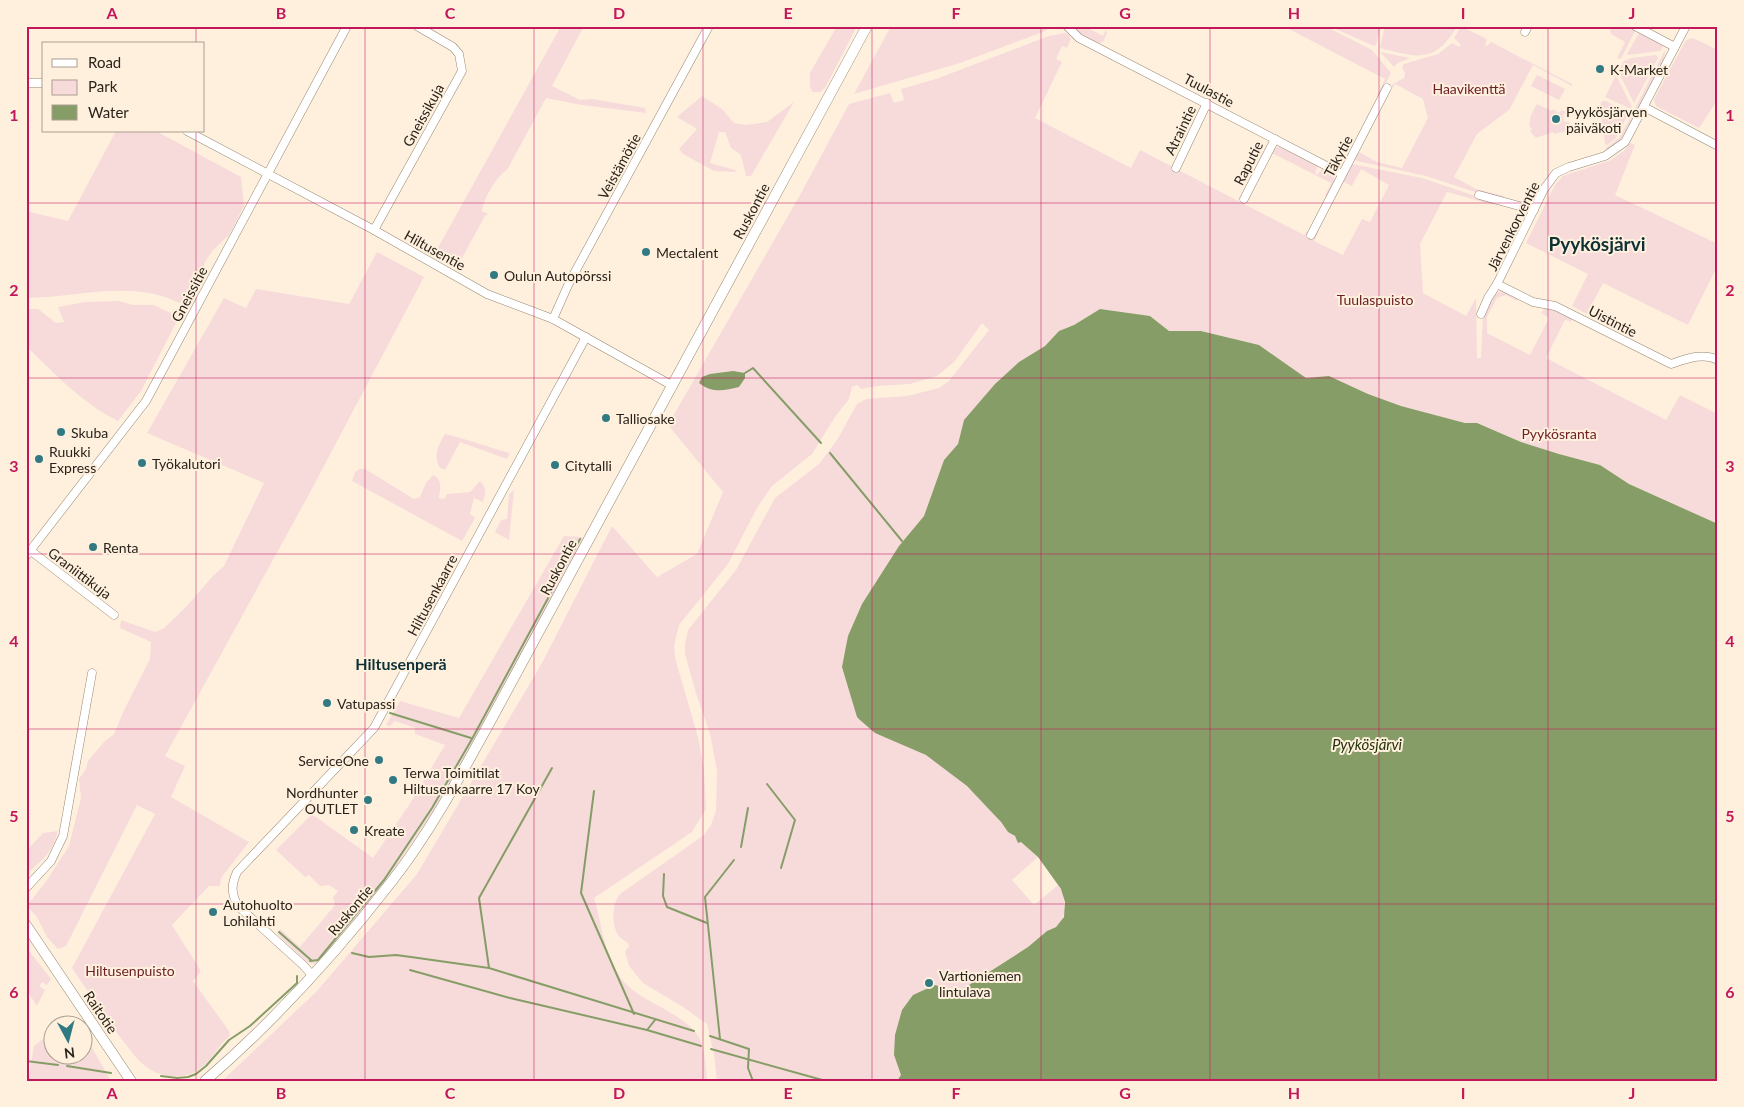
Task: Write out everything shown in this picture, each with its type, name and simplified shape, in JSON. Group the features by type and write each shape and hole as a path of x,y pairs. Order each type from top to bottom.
{"main road":[{"name":"Ruskontie","path":"208,1079 246,1044 328,958 393,880 438,813 486,729 625,470 673,386 867,26"},
{"name":"Raitotie","path":"26,926 131,1081"},
{"name":"Raitotie","path":"120,1065 137,1081"}],"street":[{"name":"Gneissitie","path":"29,553 146,401 347,26"},
{"name":"Gneissikuja","path":"374,230 462,70 459,54 453,47 416,26"},
{"name":"Veistämötie","path":"553,319 569,284 709,26"},
{"name":"Tuulastie","path":"1067,26 1079,38 1342,174"},
{"path":"1635,26 1675,47"},
{"name":"Järvenkorventie","path":"1481,314 1544,190 1556,173 1606,156 1625,142 1686,26"},
{"path":"26,83 42,83"},
{"name":"Täkytie","path":"1311,235 1387,88"},
{"name":"Atraintie","path":"1176,168 1207,103"},
{"path":"1644,108 1718,146"},
{"name":"Hiltusentie","path":"189,132 374,230 486,294 553,319 673,386"},
{"name":"Raputie","path":"1244,199 1275,139"},
{"path":"1479,195 1534,210"},
{"name":"Uistintie","path":"1497,284 1533,302 1555,306 1671,364 1698,356 1712,356 1718,360"},
{"name":"Hiltusenkaarre","path":"312,975 238,906 232,890 232,881 237,872 374,728 586,337"},
{"name":"Graniittikuja","path":"29,553 114,615"},
{"path":"26,888 51,861 63,836 92,672"}],"green space":[{"path":"561,26 584,26 552,86 580,100 593,99 645,108 646,113 582,105 546,98 507,170 495,182 488,195 482,211 488,214 485,216 456,269 434,255"},
{"path":"837,26 857,26 825,88 820,92 812,92 810,73"},
{"path":"891,26 1053,26 1043,32 960,63 854,94"},
{"path":"1084,26 1103,36 1106,29 1107,33 1103,42 1098,43 1079,33 1073,27"},
{"path":"1283,26 1325,26 1372,50 1391,73 1380,95 1377,95 1385,79"},
{"path":"1329,26 1381,26 1376,45 1374,46"},
{"path":"1385,26 1394,28 1395,26 1420,26 1424,28 1425,26 1457,26 1449,39 1441,47 1424,55 1414,55 1380,48"},
{"path":"1611,26 1626,26 1635,31 1621,59 1617,58 1625,42 1611,34"},
{"name":"Haavikenttä","path":"1460,28 1464,28 1487,39 1485,45 1487,46 1491,42 1572,84 1572,86 1533,65 1509,110 1477,134 1454,177 1476,189 1504,196 1503,198 1475,192 1426,176 1354,159 1359,152 1377,162 1402,168 1428,118 1423,99 1395,84 1393,88 1391,87 1393,84 1404,78 1405,73 1402,67 1404,64 1438,54 1452,43 1459,47 1461,45 1454,38"},
{"path":"1065,33 1071,39 1067,48 1062,46 1056,59 1062,62 1035,118 1131,168 1140,150 1304,235 1307,231 1308,234 1319,231 1314,241 1343,255 1362,219 1370,222 1389,185 1361,169 1352,186 1344,182 1343,179 1352,164 1422,178 1493,202 1494,205 1447,192 1420,244 1423,293 1466,316 1476,298 1477,358 1481,358 1483,316 1495,293 1503,291 1518,298 1517,301 1506,295 1497,298 1487,317 1487,333 1530,355 1549,318 1541,313 1544,309 1556,310 1573,318 1571,322 1565,320 1546,358 1666,420 1680,395 1718,414 1718,524 1629,484 1600,465 1521,442 1477,423 1465,423 1401,406 1368,394 1329,376 1306,378 1259,345 1201,331 1169,331 1150,316 1100,309 1074,325 1059,331 1045,346 1019,362 964,420 958,444 944,460 924,516 899,546 914,748 935,761 965,785 992,811 1007,830 1038,857 1012,880 1034,905 1058,885 1063,893 1065,912 1060,924 1047,931 1028,947 982,978 958,992 935,985 894,1055 901,1075 897,1081 717,1081 714,1054 707,1024 643,983 629,966 625,951 629,947 628,943 618,935 613,919 615,903 620,894 704,835 711,825 716,811 717,770 710,734 685,654 688,630 736,570 775,498 819,464 837,440 857,404 866,399 907,396 939,388 949,381 989,330 982,323 955,361 937,376 910,384 861,389 857,385 852,387 849,399 835,417 812,454 772,486 757,508 728,564 679,625 674,646 675,658 698,737 704,770 706,809 692,832 594,898 605,943 619,975 634,991 680,1018 696,1033 703,1049 707,1081 222,1081 317,991 417,874 542,663 612,526 657,577 697,554 723,492 668,425 800,195 849,104 890,93 894,103 904,100 901,89 936,79 1049,36"},
{"path":"1639,33 1663,47 1660,51 1628,55"},
{"path":"1693,38 1718,50 1718,99 1699,128 1656,106 1654,99 1686,40"},
{"path":"1665,50 1664,60 1637,113 1634,110"},
{"path":"1380,52 1410,58 1398,63 1394,67"},
{"path":"1656,55 1658,58 1634,103 1618,71 1624,61 1631,58"},
{"path":"1537,75 1565,89 1559,100 1531,86"},
{"path":"1616,75 1632,107 1631,109 1605,97"},
{"path":"702,96 722,109 734,123 746,125 767,122 794,102 751,176 746,176 741,155 731,148 725,132 719,132 710,163 737,172 714,171 683,154 679,149 697,129 677,117"},
{"path":"1602,101 1606,101 1629,113 1615,139 1607,145 1605,144 1600,106"},
{"path":"1537,104 1559,113 1562,110 1566,112 1563,115 1564,122 1569,122 1570,127 1567,131 1554,134 1553,132 1536,138 1530,131 1532,129 1529,125 1531,115"},
{"path":"1632,115 1636,116 1622,140 1606,150 1619,138"},
{"path":"115,132 158,132 241,177 244,206 229,235 213,250 205,262 201,274 201,287 196,297 179,303 161,296 123,291 26,298 26,211 68,221"},
{"path":"1630,143 1635,145 1615,195 1718,244 1718,265 1688,325 1603,283 1587,314 1572,306 1588,274 1526,243 1555,185 1563,176 1611,160 1625,150"},
{"path":"1278,147 1282,147 1318,165 1315,173 1317,175 1323,168 1333,175 1335,181 1327,196 1325,196 1331,183 1272,153"},
{"name":"Hiltusenpuisto","path":"377,252 424,277 307,498 165,756 185,766 171,797 249,842 221,878 220,886 209,886 172,925 201,971 193,981 229,1031 230,1036 208,1061 195,1072 184,1076 165,1075 148,1068 134,1055 72,968 155,814 137,805 66,946 58,949 47,937 37,917 27,906 69,846 81,798 79,779 86,769 88,761 104,742 114,734 150,659 151,642 120,628 121,620 155,632 164,628 186,607 224,566 264,483 147,433 224,298 246,308 256,289 349,304"},
{"path":"119,301 133,305 154,305 179,317 141,391 118,421 80,396 26,346 26,309 38,309 56,323 64,322 58,307 85,302"},
{"path":"445,434 510,453 507,459 460,442 445,470 440,468 437,455 438,447"},
{"path":"359,469 365,469 414,499 420,497 426,483 433,475 440,482 439,498 444,499 447,494 470,492 480,481 485,489 485,496 483,502 474,498 470,514 475,518 462,541 352,481 355,472"},
{"path":"514,490 509,540 495,532 501,520 507,519 509,494"},
{"path":"564,536 582,537 584,539 475,740 434,810 386,881 320,962 313,964 307,962 277,934 280,929 300,947 335,905 333,897 338,891 329,885 320,886 309,875 305,877 276,850 312,814 373,858 409,805 445,745 415,734 415,728 395,721 390,726 386,725 400,701 459,718"},
{"path":"58,831 53,845 46,856 26,874 26,849 43,833"},
{"path":"26,947 51,979 47,985 42,982 39,986 45,990 37,1006 26,989"},
{"path":"42,1040 42,1064 92,1064 92,1048 111,1081 28,1081 34,1046"}],"water":[{"name":"Pyykösjärvi","path":"1100,309 1150,316 1169,331 1201,331 1259,345 1306,378 1329,376 1368,394 1401,406 1465,423 1477,423 1521,442 1600,465 1629,484 1718,524 1718,1081 897,1081 901,1075 894,1055 895,1035 902,1010 913,995 935,985 958,992 1028,947 1047,931 1056,927 1064,917 1065,902 1061,889 1038,857 1021,842 1018,843 1015,836 1008,832 967,786 926,755 875,733 857,717 842,667 848,636 862,604 899,546 924,516 944,460 958,444 964,420 995,384 1019,362 1045,346 1059,331 1074,325"},
{"path":"733,371 745,373 745,378 739,387 713,390 699,383 702,377 710,374"}],"waterway":[{"path":"745,373 753,368 821,443"},
{"path":"830,453 902,541"},
{"path":"310,961 318,960 384,880 432,808 472,739 580,539"},
{"path":"390,713 471,738"},
{"path":"489,968 479,898 552,768"},
{"path":"767,784 795,820 781,868"},
{"path":"594,791 581,893 634,1014"},
{"path":"741,847 748,808"},
{"path":"720,1039 705,897 734,860"},
{"path":"664,874 663,896 667,907 707,923"},
{"path":"279,932 311,960"},
{"path":"352,953 369,957 396,955 489,968 694,1031"},
{"path":"410,970 510,998 647,1030 701,1046"},
{"path":"161,1076 177,1078 196,1074 206,1066 229,1040 250,1026 297,983 297,976"},
{"path":"647,1030 655,1020"},
{"path":"710,1036 749,1049 748,1068 753,1081"},
{"path":"711,1049 826,1081"},
{"path":"26,1061 58,1065"},
{"path":"67,1066 111,1073"}],"place":[{"name":"K-Market","path":"1600,69"},
{"name":"Pyykösjärven päiväkoti","path":"1556,119"},
{"name":"Mectalent","path":"646,252"},
{"name":"Oulun Autopörssi","path":"494,275"},
{"name":"Talliosake","path":"606,418"},
{"name":"Skuba","path":"61,432"},
{"name":"Ruukki Express","path":"39,459"},
{"name":"Työkalutori","path":"142,463"},
{"name":"Citytalli","path":"555,465"},
{"name":"Renta","path":"93,547"},
{"name":"Vatupassi","path":"327,703"},
{"name":"ServiceOne","path":"379,760"},
{"name":"Terwa Toimitilat Hiltusenkaarre 17 Koy","path":"393,780"},
{"name":"Nordhunter OUTLET","path":"368,800"},
{"name":"Kreate","path":"354,830"},
{"name":"Autohuolto Lohilahti","path":"213,912"},
{"name":"Vartioniemen lintulava","path":"929,983"}],"district":[{"name":"Pyykösjärvi","path":"1597,243"},
{"name":"Hiltusenperä","path":"401,663"}],"park label":[{"name":"Tuulaspuisto","path":"1375,299"},
{"name":"Pyykösranta","path":"1559,433"}]}
